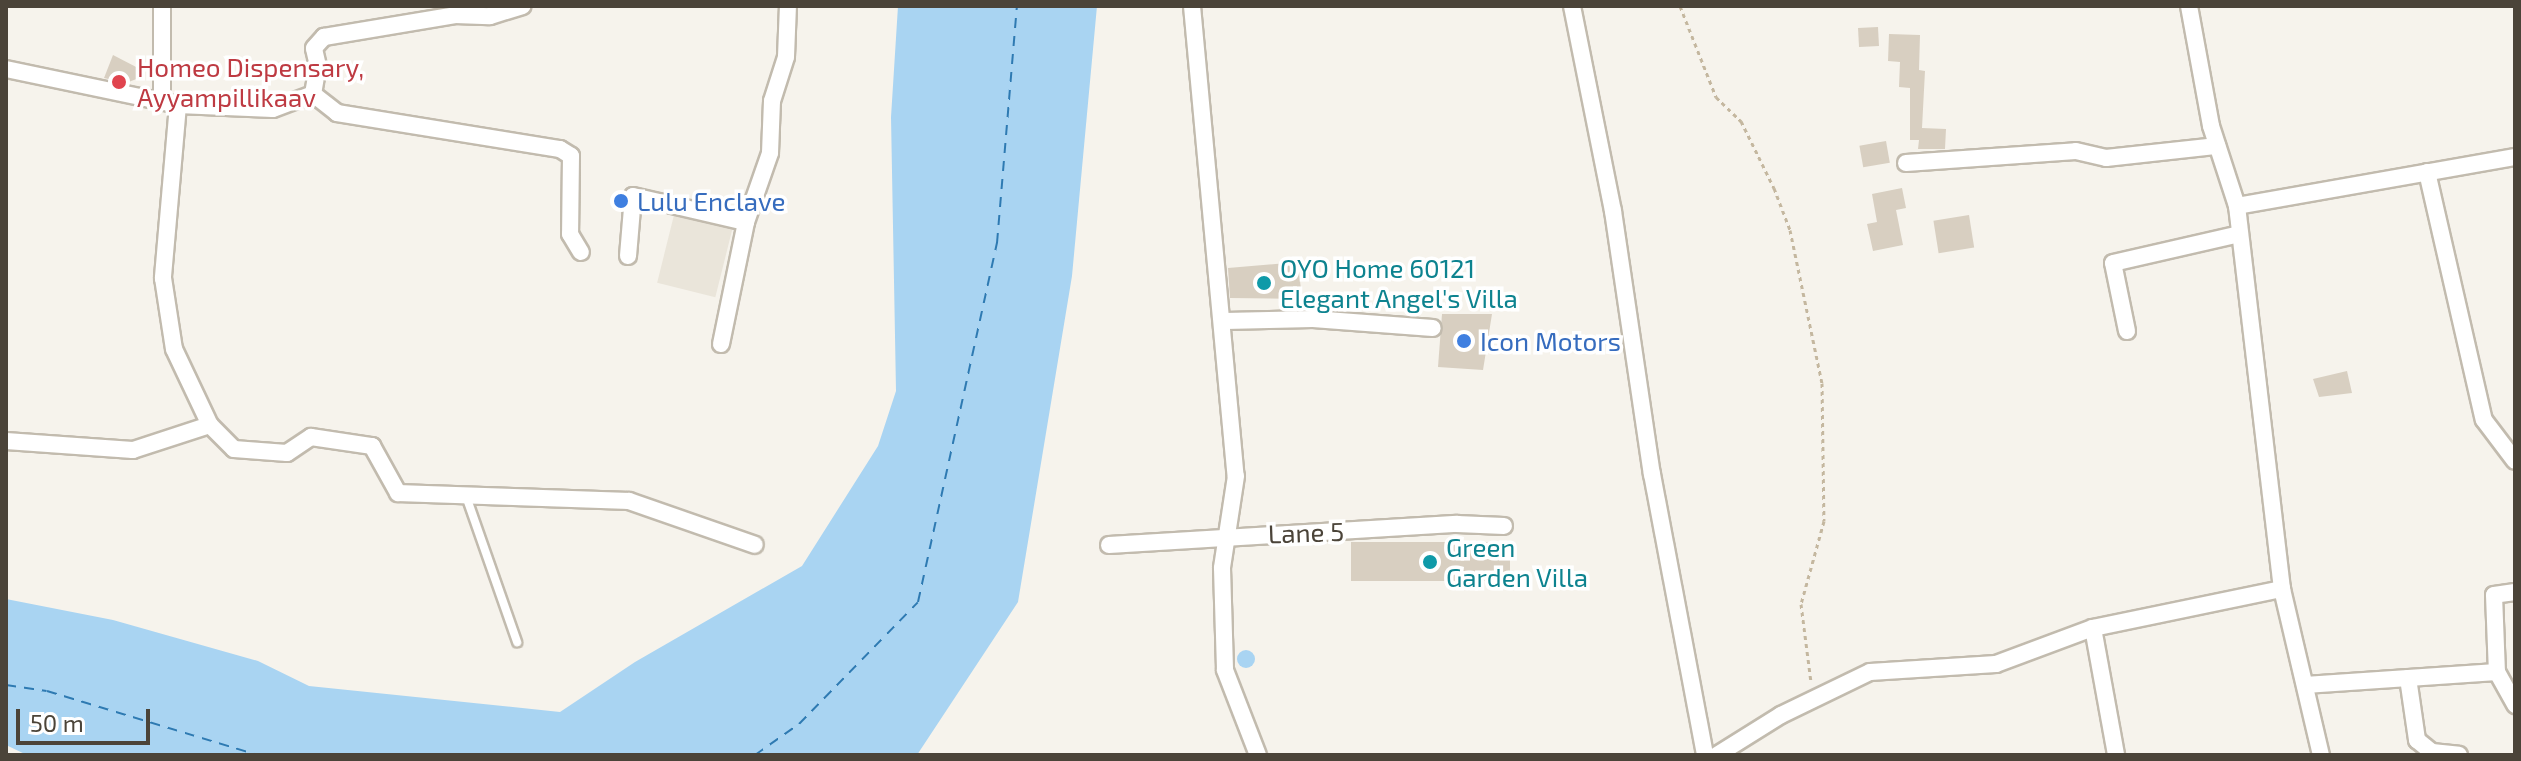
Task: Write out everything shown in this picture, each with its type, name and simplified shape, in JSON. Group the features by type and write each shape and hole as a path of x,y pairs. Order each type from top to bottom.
{"street":[{"path":"162,6 170,104 163,278 174,349 210,425 234,449 287,453 311,437 372,446 398,493 629,501 755,545"},
{"path":"313,94 318,66 314,48 324,37 455,15 490,16 522,6"},
{"path":"721,344 746,222 770,153 772,101 786,57 788,6"},
{"path":"1192,6 1225,321 1236,476 1222,568 1225,670 1258,755"},
{"path":"1572,6 1613,211 1652,474 1705,755"},
{"path":"2189,6 2217,146 2237,206 2282,589 2321,755"},
{"path":"6,69 170,104 273,109 313,94"},
{"path":"313,94 337,113 560,149 571,156 570,234 581,252"},
{"path":"1906,163 2076,151 2106,158 2217,146"},
{"path":"2237,206 2515,157"},
{"path":"2427,172 2484,420 2515,461"},
{"path":"628,256 633,196 746,222"},
{"path":"2127,331 2113,263 2240,234"},
{"path":"1225,321 1313,319 1433,328"},
{"path":"6,441 133,450 210,425"},
{"name":"Lane 5","path":"1109,545 1457,524 1504,526"},
{"path":"1717,755 1815,699 1870,672 1996,664 2093,628 2282,589"},
{"path":"2515,592 2494,595 2497,672 2515,705"},
{"path":"2093,628 2116,755"},
{"path":"2305,685 2497,672"},
{"path":"2408,678 2417,740 2432,752 2459,755"}],"lane":[{"path":"466,495 517,642"}],"path":[{"path":"1680,6 1716,97 1741,121 1779,202 1822,383 1824,521 1801,604 1815,699"}],"shaded area":[{"path":"676,207 734,222 715,297 657,283"}],"water":[{"path":"898,6 1097,6 1072,276 1018,602 917,755 27,755 6,745 6,599 113,620 258,661 309,686 560,712 635,662 802,566 878,446 896,391 891,117"},
{"path":"1242,650 1250,650 1255,659 1253,666 1242,668 1237,663 1237,655"}],"building":[{"path":"1878,27 1879,46 1859,47 1858,28"},
{"path":"1889,34 1920,35 1919,70 1925,71 1922,128 1946,129 1945,149 1918,149 1919,140 1910,140 1910,88 1899,87 1900,62 1888,61"},
{"path":"113,55 140,69 139,78 126,83 104,78"},
{"path":"1886,141 1890,163 1863,167 1859,146"},
{"path":"1902,188 1906,208 1896,210 1903,245 1873,251 1867,224 1877,222 1872,194"},
{"path":"1969,215 1974,248 1939,253 1933,221"},
{"name":"OYO Home 60121 Elegant Angel's Villa","path":"1298,262 1302,299 1230,298 1228,268"},
{"name":"Icon Motors","path":"1442,314 1492,314 1483,370 1438,367"},
{"path":"2347,371 2352,393 2319,397 2313,379"},
{"name":"Green Garden Villa","path":"1351,542 1510,542 1510,581 1351,581"}],"ferry route":[{"path":"755,755 799,724 918,602 997,243 1017,6"},
{"path":"6,685 47,691 257,755"}],"place":[{"name":"Homeo Dispensary, Ayyampillikaav","path":"119,82"},
{"name":"Lulu Enclave","path":"621,201"},
{"name":"OYO Home 60121 Elegant Angel's Villa","path":"1264,283"},
{"name":"Icon Motors","path":"1464,341"},
{"name":"Green Garden Villa","path":"1430,562"}]}
